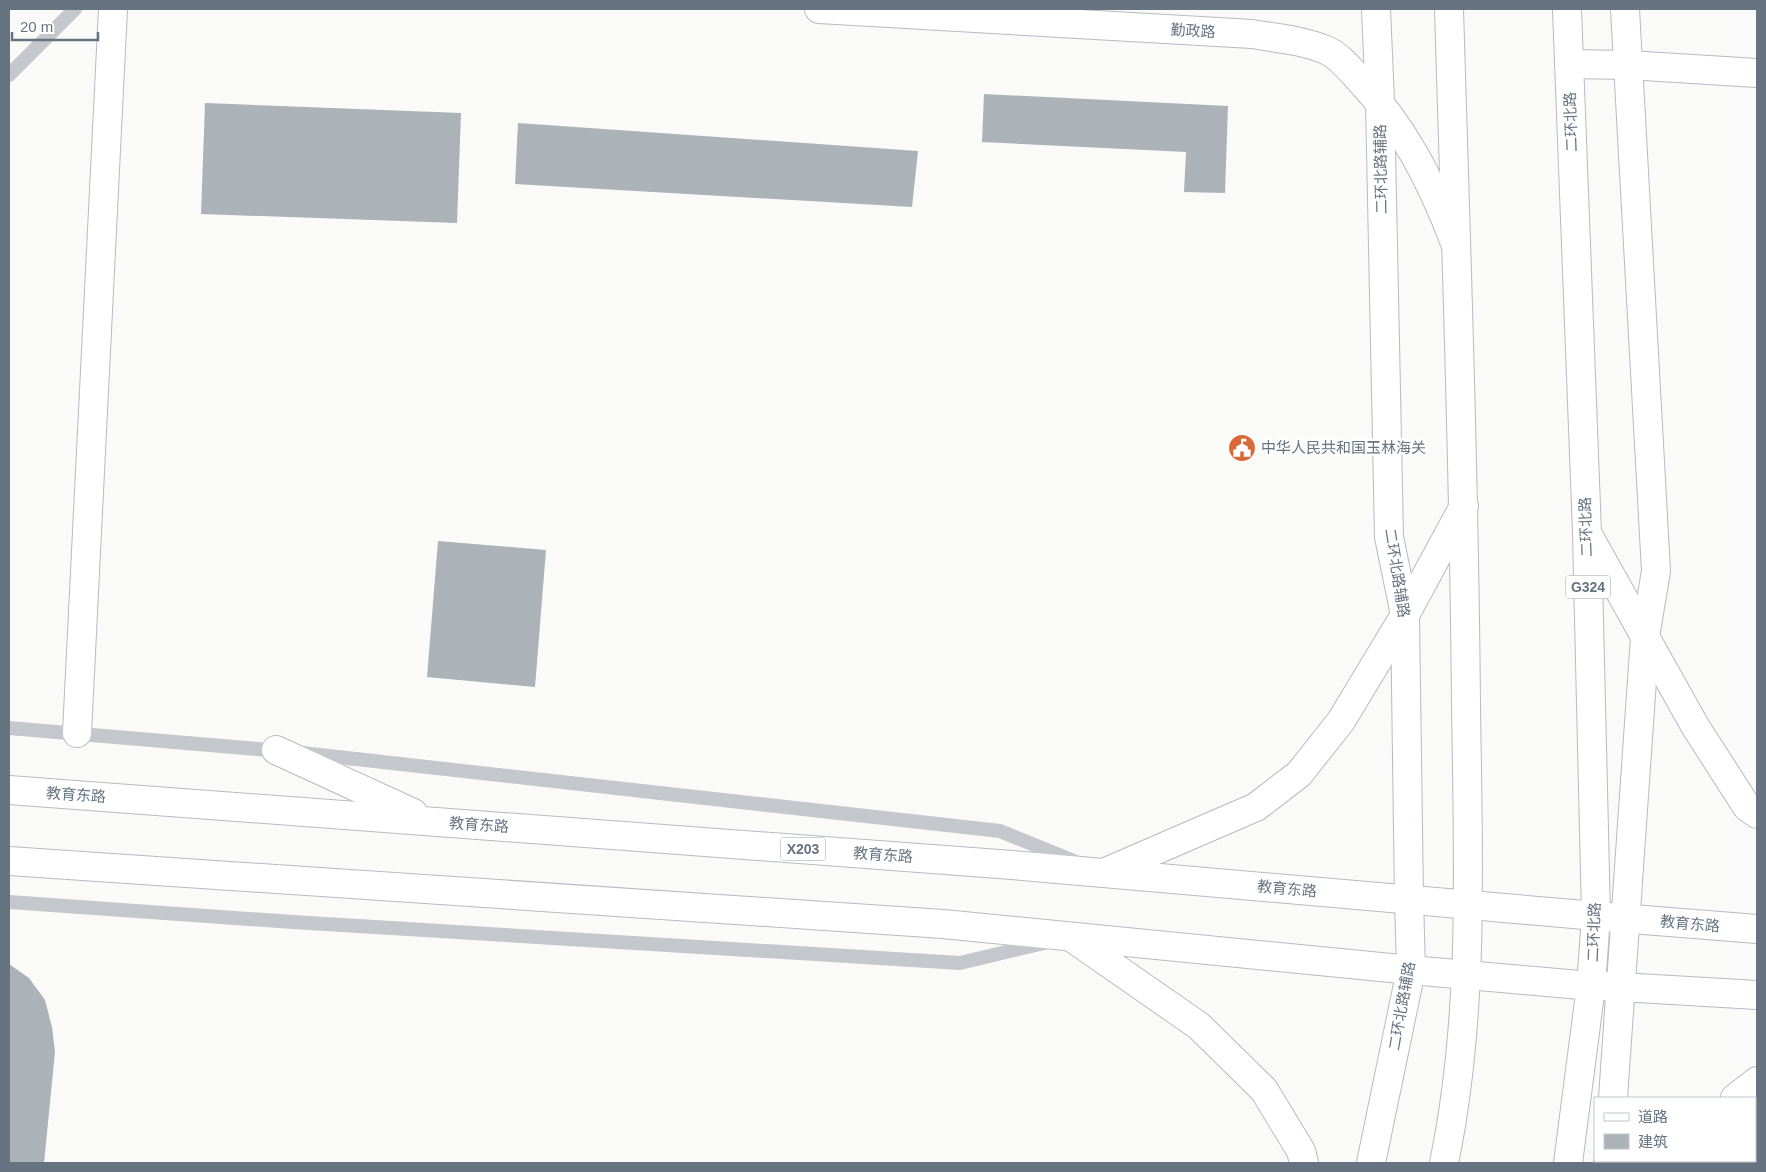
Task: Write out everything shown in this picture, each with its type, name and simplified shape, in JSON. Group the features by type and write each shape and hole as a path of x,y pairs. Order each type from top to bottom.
{"main road":[{"path":"77,733 114,9"},
{"name":"勤政路","path":"819,9 1252,34 1294,40 1328,50 1380,101 1416,155 1441,208 1456,247"},
{"name":"二环北路辅路","path":"1372,1163 1411,970 1405,615 1388,537 1380,101 1376,9"},
{"path":"1444,1163 1454,1114 1466,974 1468,904 1464,506 1449,9"},
{"name":"二环北路","path":"1567,9 1586,533 1596,916 1591,986 1568,1163"},
{"path":"1613,1097 1645,637 1656,572 1624,9"},
{"path":"1569,64 1628,64 1757,73"},
{"path":"1104,873 1256,806 1299,774 1341,721 1405,615 1464,506"},
{"path":"1586,533 1695,726 1747,806 1757,814"},
{"path":"276,750 430,821"},
{"name":"教育东路","path":"9,790 1104,873 1757,929"},
{"path":"9,861 933,924 1591,986 1757,995"},
{"path":"1070,936 1199,1026 1264,1090 1300,1151 1304,1163"},
{"path":"1736,1097 1757,1081"}],"lane":[{"path":"9,75 75,9"},
{"path":"9,728 276,750 1000,831 1104,873"},
{"path":"9,902 960,964 1070,936"}],"building":[{"path":"984,94 1228,106 1225,193 1184,192 1186,152 982,142"},
{"path":"205,103 461,113 457,223 201,214"},
{"path":"518,123 918,151 912,207 515,184"},
{"path":"438,541 546,550 535,687 427,677"},
{"path":"9,964 29,978 45,1000 52,1027 55,1052 44,1163 9,1163"}],"place":[{"name":"中华人民共和国玉林海关","path":"1242,448"}]}
